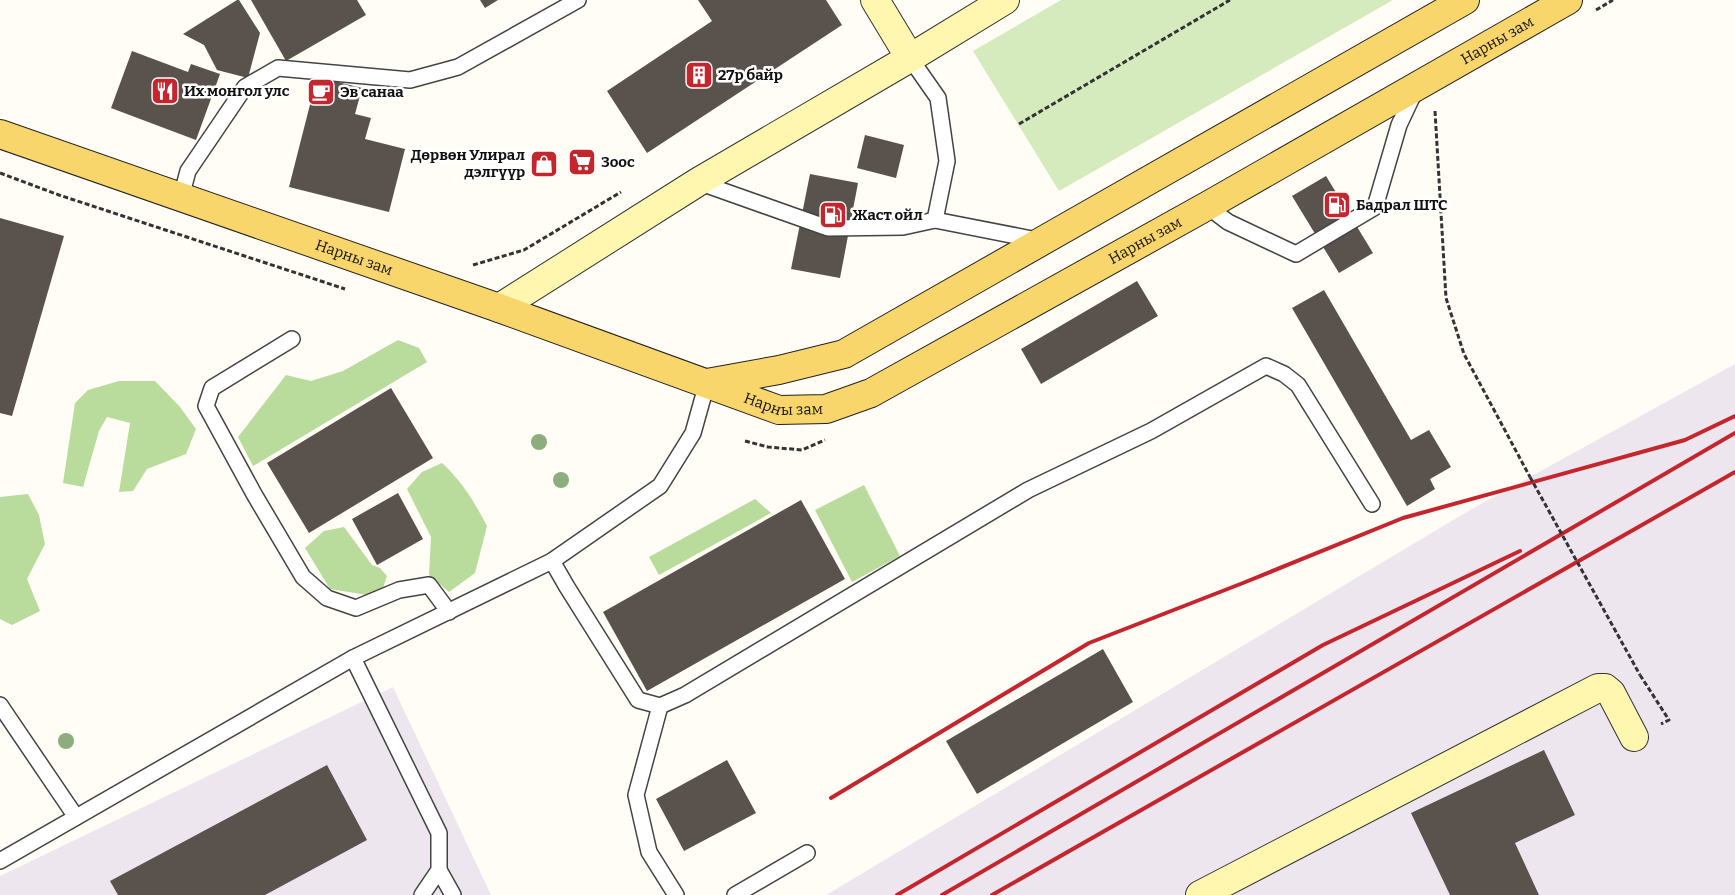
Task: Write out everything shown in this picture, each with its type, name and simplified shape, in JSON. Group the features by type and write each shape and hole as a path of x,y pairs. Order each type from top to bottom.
{"main road":[{"name":"Нарны зам","path":"708,383 779,370 844,354 1465,0"},
{"name":"Нарны зам","path":"0,134 499,308 779,410 826,409 871,393 1207,206 1426,95 1568,0"}],"street":[{"path":"875,0 910,58"},
{"path":"499,308 698,182 1005,0"},
{"path":"1200,895 1598,688 1605,688 1611,693 1634,737"}],"lane":[{"path":"181,197 188,171 245,87 278,68 410,80 458,67 578,0"},
{"path":"910,58 938,98 947,160 935,220"},
{"path":"1207,206 1228,222 1296,254 1375,206 1399,125 1426,95"},
{"path":"698,182 828,228 903,227 935,220 1042,240"},
{"path":"292,339 212,388 206,406 254,494 303,577 327,598 356,608 399,590 429,585 449,612"},
{"path":"552,561 638,700 660,706 685,695 1028,490 1151,432 1266,366 1284,374 1298,385 1372,504"},
{"path":"0,861 353,658 552,561 660,486 693,433 708,383"},
{"path":"353,658 439,833 439,870 453,895"},
{"path":"0,705 76,817"},
{"path":"660,706 636,795 649,852 676,895"},
{"path":"735,895 807,853"},
{"path":"422,895 439,870"}],"path":[{"path":"1019,124 1230,0"},
{"path":"1426,95 1446,298 1464,354 1640,674"},
{"path":"0,173 59,195 352,291"},
{"path":"465,263 475,266 524,250 625,190"}],"shaded area":[{"path":"1735,364 1735,895 826,895 1470,510"},
{"path":"393,687 491,895 0,895 0,876"}],"green space":[{"path":"1061,0 1393,0 1059,191 973,51"},
{"path":"398,340 419,348 427,362 253,466 238,437 286,375 311,381 343,371"},
{"path":"119,381 155,381 180,407 196,429 186,454 147,469 133,491 119,492 130,423 107,417 99,431 83,487 63,483 75,403 88,390"},
{"path":"442,463 468,493 487,526 475,573 449,592 429,575 431,537 407,489 422,472"},
{"path":"864,485 900,556 852,582 815,510"},
{"path":"28,494 39,515 45,544 27,579 40,611 12,625 0,619 0,497"},
{"path":"755,499 771,513 659,575 649,557"},
{"path":"344,527 372,565 380,568 387,576 383,588 373,596 330,589 305,548 324,531"}],"building":[{"path":"239,0 260,33 248,78 217,70 204,45 183,34"},
{"path":"251,0 357,0 366,15 286,61"},
{"path":"480,0 498,0 485,8"},
{"name":"27р байр","path":"698,0 826,0 842,25 647,153 607,91 712,21"},
{"name":"Их монгол улс","path":"132,51 188,72 191,64 220,74 196,140 111,108"},
{"path":"317,77 362,88 355,114 371,118 365,139 405,149 389,212 289,187"},
{"path":"865,135 904,145 896,178 857,168"},
{"path":"810,174 858,183 840,278 791,269"},
{"path":"1326,176 1373,253 1339,273 1292,196"},
{"path":"0,218 64,236 12,416 0,413"},
{"path":"1137,281 1158,316 1041,384 1021,349"},
{"path":"1324,290 1411,440 1429,430 1451,467 1430,479 1435,489 1407,506 1292,308"},
{"path":"391,388 433,458 309,533 267,463"},
{"path":"398,493 423,539 377,565 352,519"},
{"path":"801,500 845,579 647,691 603,612"},
{"path":"1103,649 1133,702 977,794 946,741"},
{"path":"1544,750 1575,815 1515,843 1539,895 1450,895 1411,813"},
{"path":"727,760 756,813 684,851 656,799"},
{"path":"327,765 367,840 265,895 118,895 110,881"}],"railway":[{"path":"831,798 1089,643 1403,518 1685,440 1735,416"},
{"path":"942,895 1735,433"},
{"path":"992,895 1735,472"},
{"path":"897,895 1323,645 1520,551"}],"place":[{"name":"27р байр","path":"699,75"},
{"name":"Их монгол улс","path":"165,91"},
{"name":"Эв санаа","path":"321,92"},
{"name":"Зоос","path":"582,162"},
{"name":"Дөрвөн Улирал дэлгүүр","path":"544,164"},
{"name":"Бадрал ШТС","path":"1337,205"},
{"name":"Жаст ойл","path":"833,215"}]}
